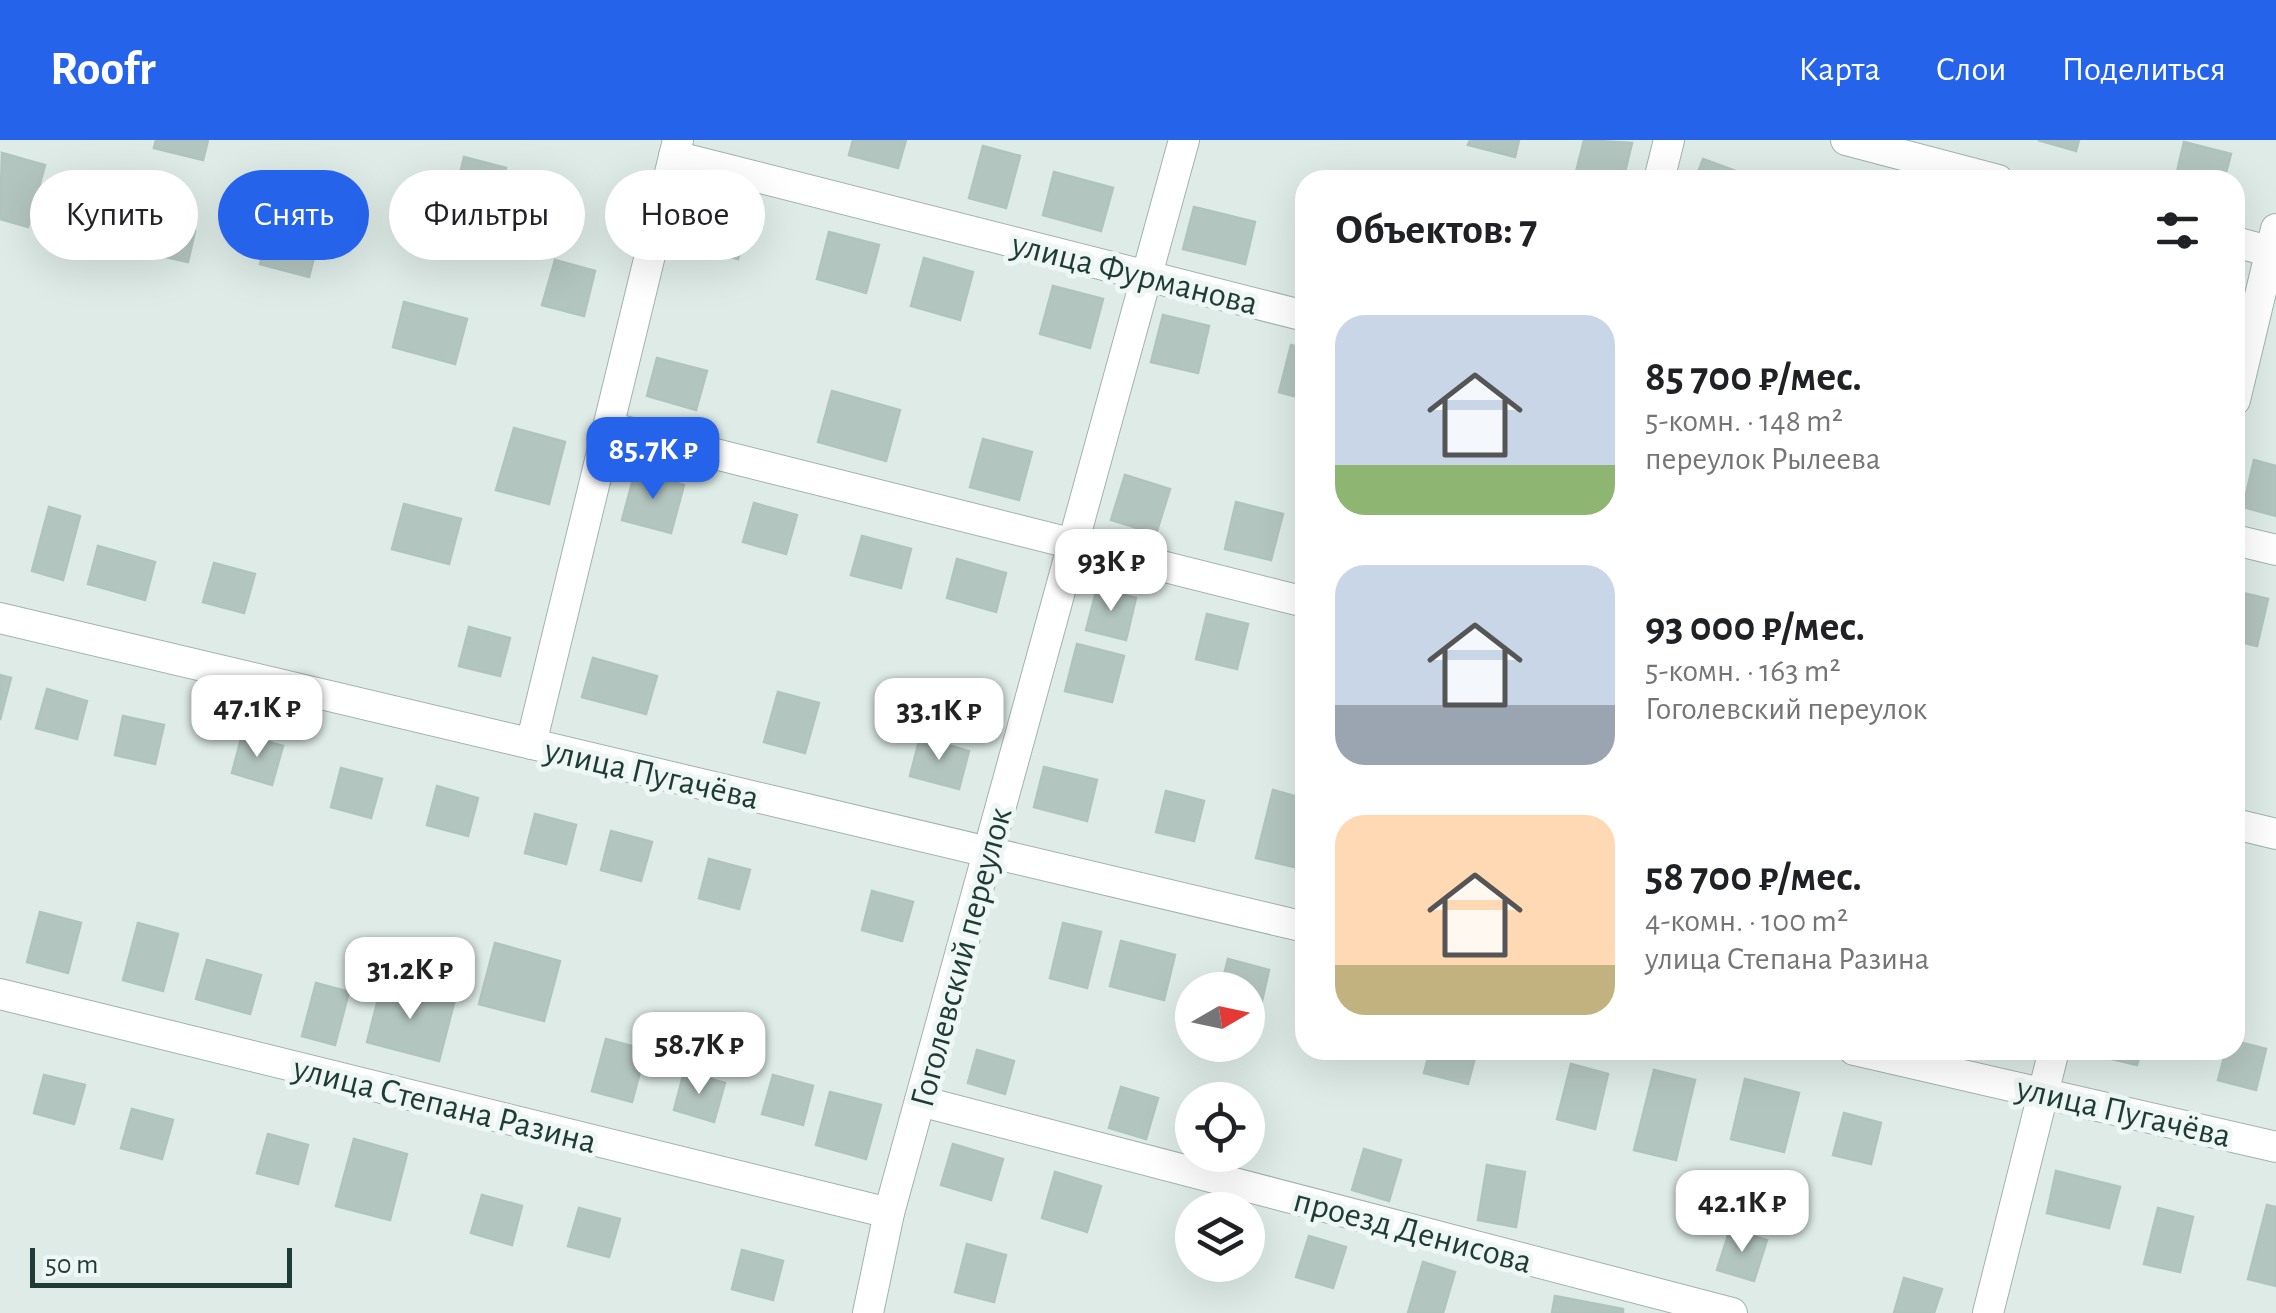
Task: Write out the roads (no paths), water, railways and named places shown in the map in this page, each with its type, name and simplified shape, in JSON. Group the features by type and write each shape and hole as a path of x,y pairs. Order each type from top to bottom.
{"street":[{"name":"Гоголевский переулок","path":"868,1313 920,1101 1184,140"},
{"path":"1661,170 1669,140"},
{"path":"1846,140 1960,170"},
{"name":"улица Фурманова","path":"676,148 1148,278 1295,314"},
{"path":"531,744 676,148"},
{"path":"2245,243 2274,244 2245,360"},
{"path":"608,427 1295,599"},
{"path":"2245,542 2276,550"},
{"name":"улица Пугачёва","path":"0,618 1295,925"},
{"path":"2245,826 2276,834"},
{"name":"улица Степана Разина","path":"0,994 890,1214"},
{"name":"улица Пугачёва","path":"1899,1060 2276,1147"},
{"path":"1988,1313 2051,1060"},
{"name":"проезд Денисова","path":"920,1101 1732,1313"}]}
